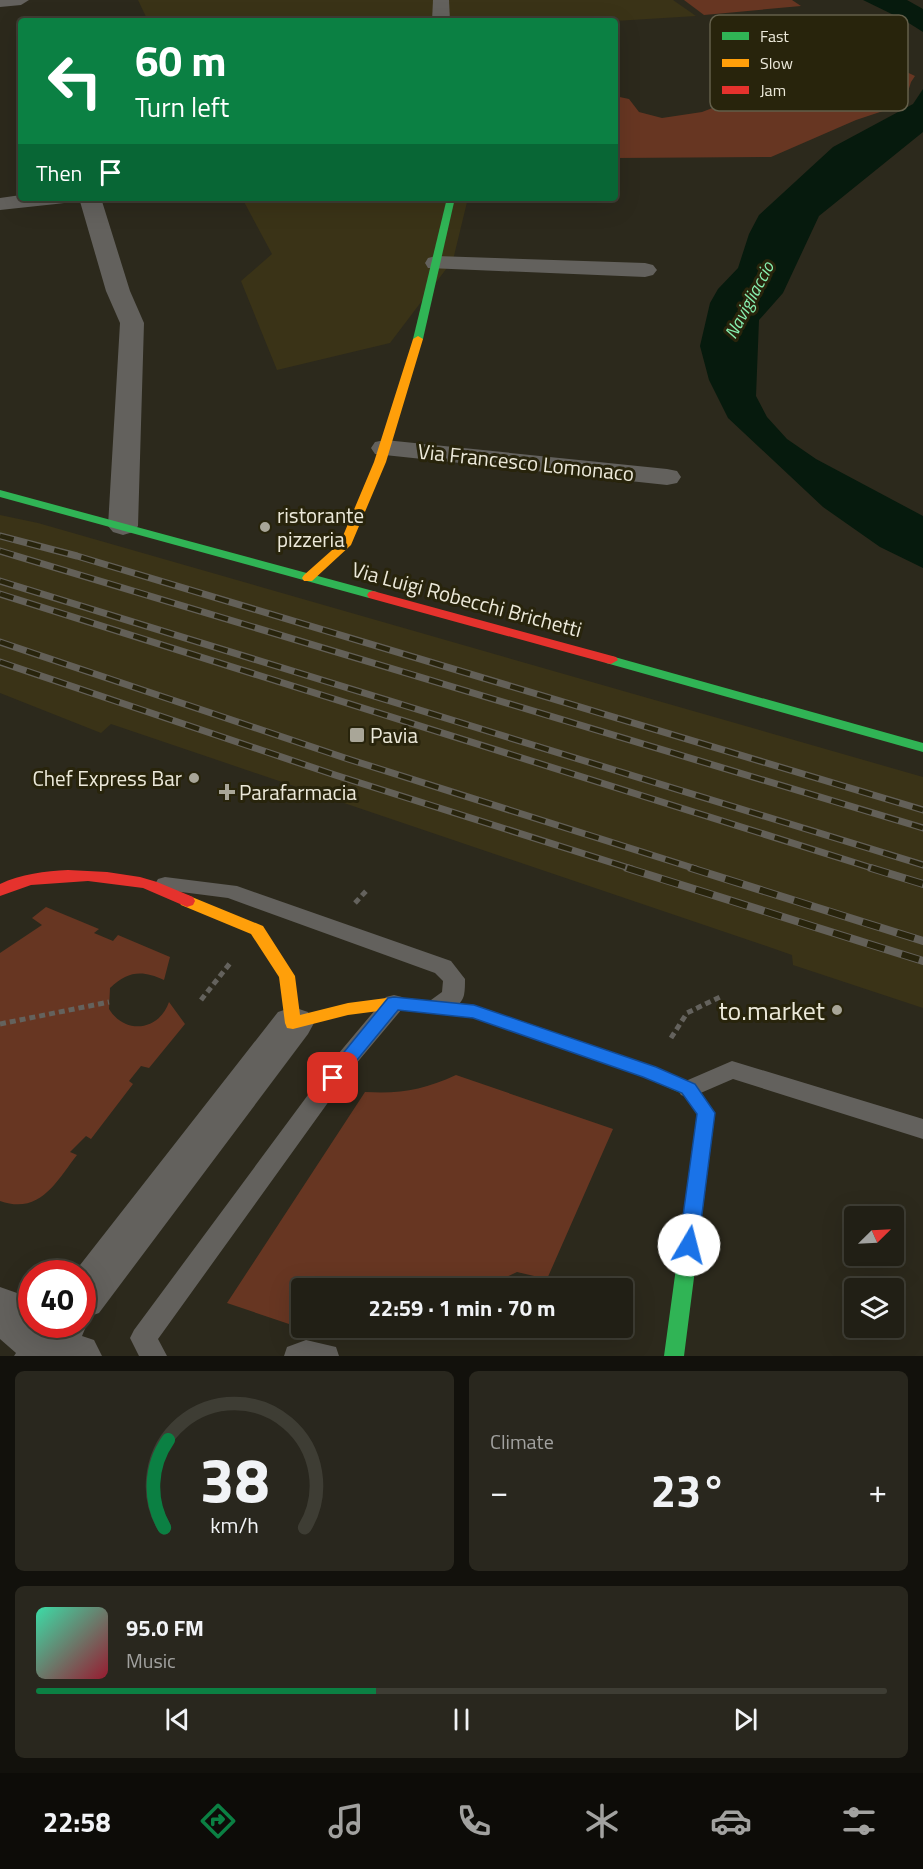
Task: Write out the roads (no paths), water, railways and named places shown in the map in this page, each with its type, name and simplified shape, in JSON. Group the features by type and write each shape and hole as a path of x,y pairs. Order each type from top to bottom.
{"street":[{"path":"0,2 21,0"},
{"path":"441,0 441,18"},
{"path":"0,204 28,201"},
{"path":"91,201 118,291 132,323 123,526"},
{"name":"Via Francesco Lomonaco","path":"308,578 345,545 385,448 416,348 450,201"},
{"path":"436,263 645,270"},
{"name":"Via Francesco Lomonaco","path":"385,448 667,477"},
{"name":"Via Luigi Robecchi Brichetti","path":"0,493 572,649 923,748"},
{"path":"0,891 9,885 69,873 142,882 257,930 287,976 293,1023"},
{"path":"96,1280 293,1023 348,1009 394,1003 439,1006 474,1011 650,1072 688,1089 706,1113 674,1356"},
{"path":"0,1308 56,1346"}],"lane":[{"path":"142,882 230,891 443,967 454,979 453,995 439,1006"},
{"path":"154,1356 143,1338 347,1059 394,1003"},
{"path":"688,1089 732,1070 923,1129"},
{"path":"297,1356 306,1352 326,1356"}],"water":[{"path":"863,0 907,0 923,9 923,32 908,23 908,15 894,15"},
{"name":"Navigliaccio","path":"923,89 923,132 819,216 783,293 759,320 756,396 767,417 787,439 816,459 923,516 923,568 880,547 823,507 728,418 709,380 700,346 710,303 718,289 738,268 749,234 759,215 833,147 900,111 908,111 908,107 913,104"}],"railway":[{"path":"0,536 77,556 923,810"},
{"path":"0,551 923,828"},
{"path":"0,581 923,865"},
{"path":"0,594 875,869"},
{"path":"0,642 348,759 696,869"},
{"path":"0,662 335,775 632,869"},
{"path":"627,868 923,961"},
{"path":"691,868 923,941"},
{"path":"871,868 923,884"}],"place":[{"name":"ristorante pizzeria","path":"265,527"},
{"name":"Pavia","path":"357,735"},
{"name":"Chef Express Bar","path":"194,778"},
{"name":"Parafarmacia","path":"227,792"},
{"name":"to.market","path":"837,1010"}]}
